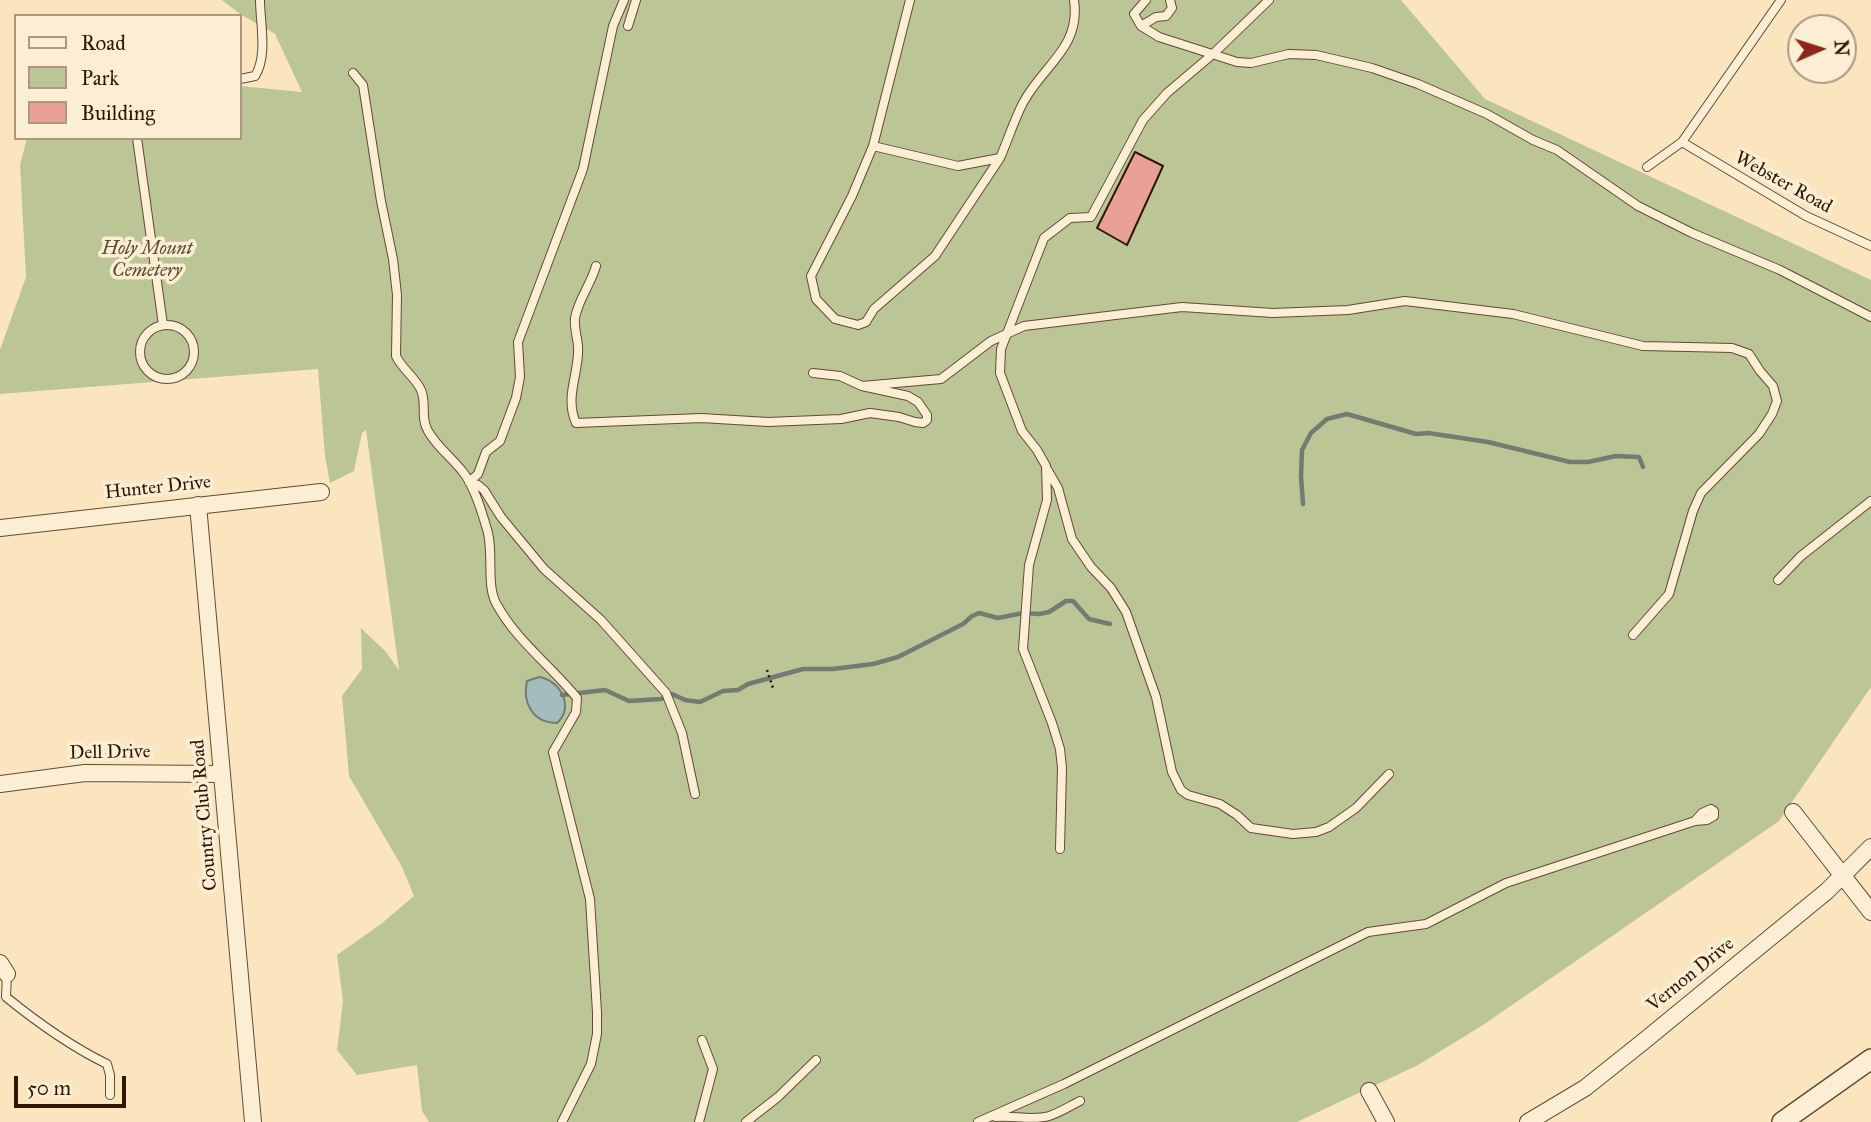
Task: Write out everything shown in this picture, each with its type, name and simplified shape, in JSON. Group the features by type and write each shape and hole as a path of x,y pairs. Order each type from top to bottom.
{"street":[{"name":"Hunter Drive","path":"0,528 321,492"},
{"name":"Country Club Road","path":"198,505 253,1122"},
{"name":"Dell Drive","path":"0,784 85,773 222,774"},
{"path":"1793,812 1871,912"},
{"name":"Vernon Drive","path":"1528,1122 1586,1088 1843,876 1871,847"},
{"path":"1782,1122 1871,1059"},
{"path":"1370,1091 1386,1122"}],"lane":[{"path":"242,79 255,76 259,69 260,0"},
{"path":"469,482 478,474 486,452 500,441 516,398 520,377 519,342 583,169 613,26 625,0"},
{"path":"628,26 635,0"},
{"path":"910,0 873,146 852,196 811,276 816,299 829,313 835,319 858,325 866,322 874,309 934,256 1000,158 1024,102 1072,36 1077,17 1074,0"},
{"path":"1146,0 1134,14 1141,26 1159,37 1237,62 1251,63 1289,54 1317,55 1372,68 1418,84 1487,114 1557,150 1638,206 1692,233 1780,270 1871,317"},
{"path":"1141,26 1156,17 1166,16 1172,8 1170,0"},
{"path":"1269,0 1213,54 1167,93 1143,120 1091,217 1070,218 1044,238 1001,349 1000,373 1022,431 1037,450 1058,488 1072,539 1091,568 1111,588 1126,612 1156,697 1172,772 1181,790 1188,795 1220,804 1251,828 1293,834 1316,832 1329,827 1356,808 1389,774"},
{"path":"1647,167 1682,142 1781,0"},
{"path":"353,72 363,85 393,259 397,295 396,356 423,394 426,429 469,482 487,527 492,551 493,598 525,642 576,698 576,712 553,752 590,899 597,1034 588,1073 562,1122"},
{"path":"137,140 163,326"},
{"name":"Webster Road","path":"1682,142 1806,216 1871,246"},
{"path":"873,146 958,166 1000,158"},
{"path":"596,266 575,318 578,347 571,400 572,415 576,423 701,418 768,422 841,419 870,413 923,423 927,420 927,415 918,402 908,396 862,386 840,376 813,373"},
{"path":"862,386 941,379 981,348 1024,326 1182,307 1273,313 1348,310 1405,301 1513,314 1643,346 1732,348 1749,354 1773,386 1777,401 1772,414 1759,434 1701,493 1693,511 1669,594 1633,635"},
{"path":"163,326 175,326 185,332 193,345 192,363 187,371 173,378 158,378 148,372 140,357 143,339 149,332 163,326"},
{"path":"1046,466 1047,500 1029,565 1023,649 1060,750 1060,849"},
{"path":"469,482 484,490 501,517 544,569 601,620 668,697 682,733 695,794"},
{"path":"1778,580 1801,556 1871,501"},
{"path":"982,1120 1064,1084 1368,932 1426,924 1506,883 1695,821"},
{"path":"3,968 6,997 34,1020 107,1064 110,1095"},
{"path":"699,1122 713,1069 702,1040"},
{"path":"746,1122 778,1097 816,1060"},
{"path":"982,1120 1009,1115 1038,1118 1050,1116 1080,1101"}],"path":[{"path":"767,670 773,688"}],"green space":[{"name":"Holy Mount Cemetery","path":"222,0 1401,0 1485,99 1871,280 1871,687 1779,821 1483,1025 1418,1065 1297,1122 429,1122 422,1111 417,1065 357,1075 337,1050 343,1001 337,955 381,924 414,896 402,867 349,776 342,696 362,669 361,628 385,651 399,670 366,430 362,433 354,471 330,483 325,456 318,369 0,394 0,350 26,277 20,165 26,140 242,140 242,86 302,92 275,34"}],"water":[{"path":"539,677 553,683 563,695 565,709 557,723 541,720 528,704 527,681"}],"building":[{"path":"1135,152 1163,166 1127,245 1097,228"}],"waterway":[{"path":"1303,504 1302,450 1311,433 1327,419 1347,414 1416,434 1428,433 1488,442 1570,462 1588,462 1616,456 1639,457 1643,467"},
{"path":"562,695 605,690 629,701 661,699 672,694 685,700 700,702 723,691 738,690 748,684 803,669 833,669 873,664 898,657 979,613 998,618 1023,613 1039,614 1049,612 1066,601 1073,601 1089,619 1110,624"}]}
